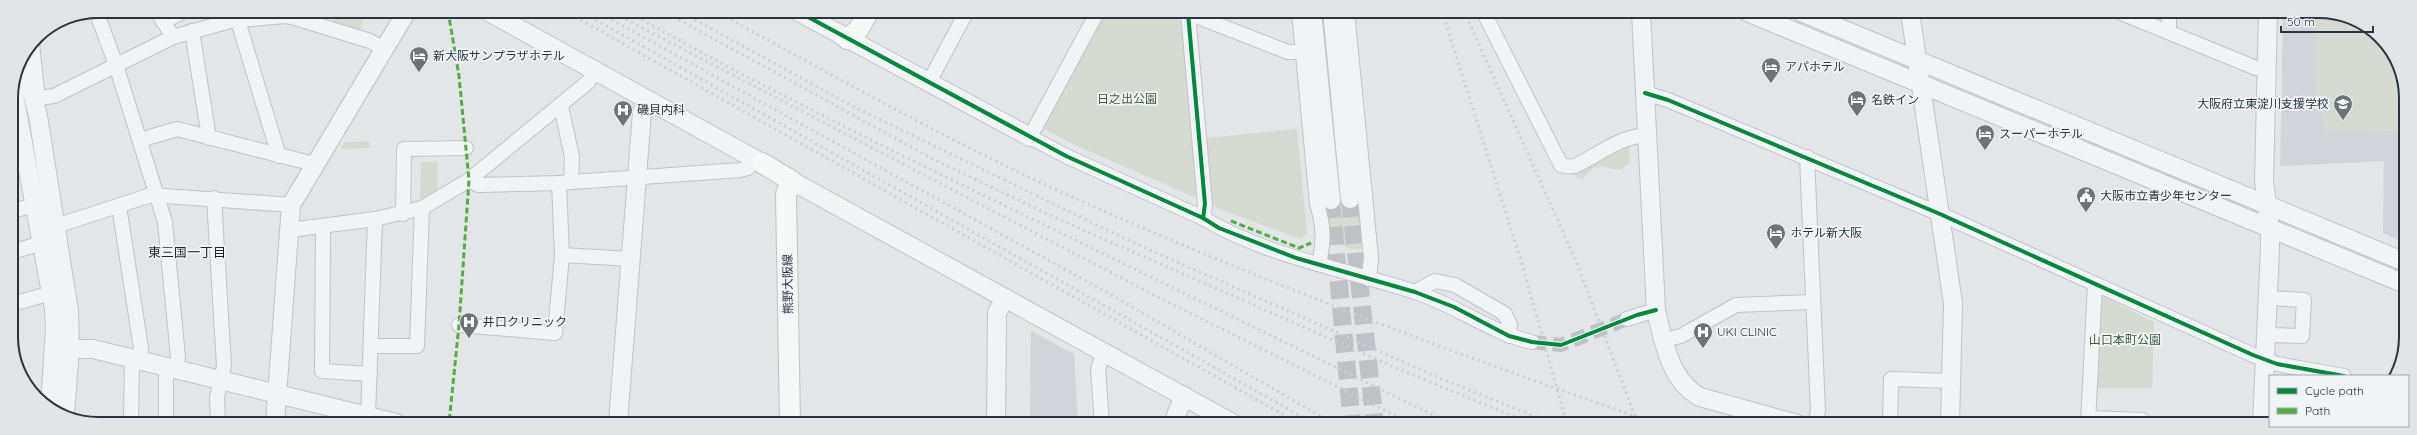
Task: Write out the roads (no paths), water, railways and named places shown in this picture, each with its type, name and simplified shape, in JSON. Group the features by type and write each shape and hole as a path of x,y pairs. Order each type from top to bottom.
{"main road":[{"path":"847,39 848,24 851,18"},
{"path":"847,39 858,30 865,18"},
{"path":"758,161 792,181"},
{"name":"熊野大阪線","path":"790,417 786,194 792,181"}],"street":[{"path":"101,18 158,195 165,222 178,357 171,368 167,417"},
{"path":"161,18 173,37"},
{"path":"18,99 36,104 173,37 192,32 228,18"},
{"path":"237,18 279,156"},
{"path":"300,18 370,41 384,49"},
{"path":"275,417 291,205 314,164 403,18"},
{"path":"469,180 478,185 565,182 740,170 748,168 758,161 499,18"},
{"path":"810,18 928,84 1066,156 1203,218 1219,228 1296,258 1415,292 1454,307 1509,336 1532,342"},
{"path":"928,84 963,18"},
{"path":"1030,137 1094,18"},
{"path":"1187,18 1205,204 1203,218"},
{"path":"1201,18 1288,52 1302,52"},
{"path":"1299,18 1317,204 1323,222 1324,238 1319,264"},
{"path":"1313,18 1331,200"},
{"path":"1333,18 1350,198"},
{"path":"1348,18 1371,258 1369,279"},
{"path":"1486,18 1561,165 1567,167 1579,164 1608,147 1634,136 1647,135"},
{"path":"1641,18 1656,310 1663,340 1673,366 1692,392 1700,397 1772,417"},
{"path":"1762,18 2399,282"},
{"path":"1815,18 2399,260"},
{"path":"1911,18 1953,303 1950,417"},
{"path":"2134,18 2256,68 2267,70"},
{"path":"2169,18 2169,32"},
{"path":"2262,417 2267,335 2270,229 2264,181 2268,18"},
{"path":"192,32 209,138"},
{"path":"33,51 36,104 45,168 70,312 51,402"},
{"path":"25,65 36,104"},
{"path":"290,230 323,227 375,219 403,214 422,208 469,180 561,106 588,82 595,72"},
{"path":"1645,93 1668,100 1807,157 1940,214 2277,364 2338,375"},
{"path":"618,417 642,112 647,100"},
{"path":"459,325 555,333 562,255 565,182 572,157 561,106"},
{"path":"18,125 35,205 62,349 65,410"},
{"path":"140,140 177,130 314,164"},
{"path":"403,214 404,149 466,148"},
{"path":"1807,157 1818,411 1817,417"},
{"path":"792,181 1222,417"},
{"path":"56,226 158,195 214,198 291,205"},
{"path":"214,198 224,366 218,397 218,417"},
{"path":"18,209 35,205"},
{"path":"119,206 141,348 136,360 131,417"},
{"path":"371,346 417,346 422,208"},
{"path":"375,219 370,374 375,417"},
{"path":"323,227 322,371 370,374"},
{"path":"18,250 42,243"},
{"path":"562,255 631,259"},
{"path":"1415,292 1435,281 1455,285 1505,314 1510,325 1509,336"},
{"path":"2088,417 2095,284"},
{"path":"18,302 52,293"},
{"path":"996,417 998,312 1006,298"},
{"path":"2267,335 2302,336 2304,300 2268,298"},
{"path":"1663,340 1682,336 1736,305 1813,302"},
{"path":"1627,319 1656,310"},
{"path":"62,349 93,349 367,417"},
{"path":"1101,417 1098,369 1104,352"},
{"path":"1890,417 1891,379 1951,380"},
{"path":"1176,417 1184,396"}],"tunnel":[{"path":"1350,199 1374,417"},
{"path":"1331,200 1351,417"},
{"path":"1532,342 1561,345 1627,319"}],"railway":[{"path":"577,18 1288,417"},
{"path":"592,18 1303,417"},
{"path":"609,18 1108,293 1322,417"},
{"path":"623,18 1158,297 1398,417"},
{"path":"639,18 730,68 897,153 1438,417"},
{"path":"676,18 933,159 1056,218 1408,373 1515,417"},
{"path":"692,18 854,107 1132,242 1442,379 1537,417"},
{"path":"728,18 952,139 1097,208 1306,295 1516,374 1638,417"},
{"path":"1444,18 1522,264 1565,417"},
{"path":"1467,18 1576,261 1635,417"}],"place":[{"name":"新大阪サンプラザホテル","path":"419,73"},
{"name":"アパホテル","path":"1771,84"},
{"name":"名鉄イン","path":"1857,117"},
{"name":"大阪府立東淀川支援学校","path":"2343,121"},
{"name":"磯貝内科","path":"623,127"},
{"name":"スーパーホテル","path":"1985,151"},
{"name":"大阪市立青少年センター","path":"2086,213"},
{"name":"ホテル新大阪","path":"1776,250"},
{"name":"井口クリニック","path":"469,339"},
{"name":"UKI CLINIC","path":"1703,349"}],"district":[{"name":"東三国一丁目","path":"187,252"}],"park label":[{"name":"日之出公園","path":"1127,99"},
{"name":"山口本町公園","path":"2125,340"}]}
